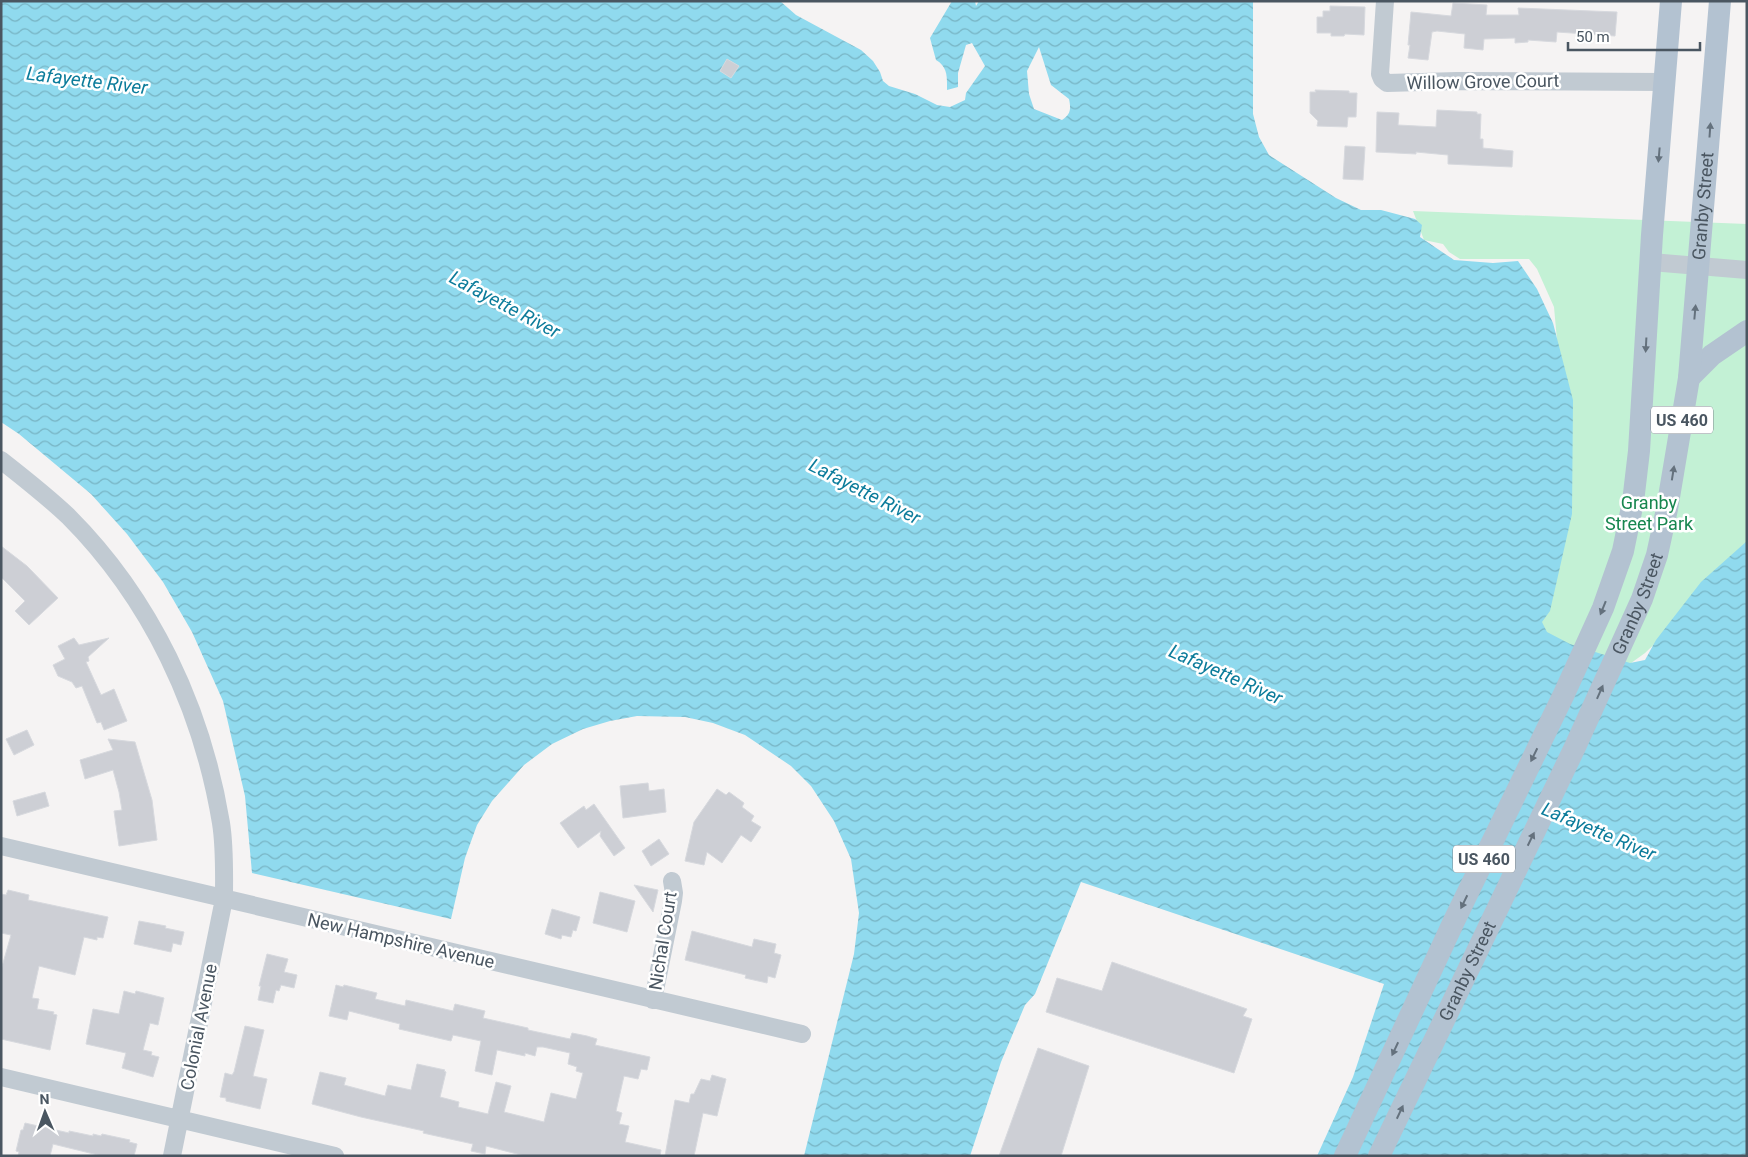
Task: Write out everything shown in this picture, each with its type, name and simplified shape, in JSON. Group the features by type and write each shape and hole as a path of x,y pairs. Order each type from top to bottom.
{"main road":[{"name":"Granby Street","path":"1345,1156 1454,921 1564,694 1603,608 1619,562 1630,522 1639,451 1650,262 1671,1"},
{"name":"Granby Street","path":"1379,1156 1575,747 1642,598 1656,555 1668,509 1689,378 1720,1"},
{"path":"1689,378 1712,355 1747,331"}],"street":[{"name":"Willow Grove Court","path":"1385,1 1380,74 1382,80 1387,83 1467,81 1664,82"},
{"path":"1650,262 1747,270"},
{"name":"Colonial Avenue","path":"1,460 32,483 68,516 95,546 126,586 158,637 180,681 198,725 211,771 221,825 224,899 172,1156"},
{"name":"New Hampshire Avenue","path":"1,846 802,1034"},
{"name":"Nichal Court","path":"653,1000 673,901 672,881"},
{"path":"1,1077 335,1156"}],"green space":[{"name":"Granby Street Park","path":"1413,211 1747,224 1747,556 1645,653 1609,679 1531,623 1564,417 1554,307 1537,269 1529,259 1460,259 1449,252 1443,244 1424,240"}],"water":[{"name":"Lafayette River","path":"1,1 780,1 796,15 861,50 873,61 883,81 889,86 915,94 937,105 950,107 965,100 966,93 985,66 972,43 966,45 958,73 958,87 947,90 945,69 936,60 930,38 952,1 975,1 976,6 979,1 1253,1 1253,114 1259,137 1269,155 1336,198 1361,210 1381,210 1415,219 1422,225 1420,237 1454,260 1493,263 1518,261 1537,289 1553,323 1573,400 1572,514 1550,611 1542,622 1547,632 1570,644 1630,663 1645,660 1656,640 1701,582 1747,541 1747,1156 1317,1156 1353,1077 1384,984 1081,882 1035,994 1025,1005 1001,1062 970,1156 804,1156 854,954 859,913 851,859 834,821 811,786 791,766 745,735 713,723 685,717 637,716 583,729 552,744 524,765 492,801 477,825 465,858 451,919 252,873 245,796 223,701 192,632 163,582 127,534 91,494 19,434 1,422","holes":["1039,47 1051,85 1069,99 1070,111 1062,120 1034,109 1029,94 1027,71"]}],"building":[{"path":"1453,3 1487,5 1486,15 1519,15 1518,8 1617,12 1615,36 1557,32 1556,42 1528,40 1528,42 1515,43 1515,38 1484,39 1483,50 1464,48 1465,34 1437,31 1432,32 1428,60 1408,58 1411,12 1451,16"},
{"path":"1330,6 1365,7 1364,35 1345,34 1344,36 1331,36 1331,33 1317,33 1317,17 1323,17 1323,11 1330,11"},
{"path":"727,59 739,66 731,78 720,71"},
{"path":"1315,90 1357,93 1356,117 1348,117 1347,127 1317,126 1318,121 1310,113 1310,92 1316,92"},
{"path":"1437,110 1477,112 1477,114 1481,114 1480,139 1483,139 1483,148 1513,151 1512,167 1448,164 1448,155 1416,152 1416,154 1376,152 1377,112 1399,113 1398,125 1436,127"},
{"path":"1345,146 1365,147 1363,180 1343,179"},
{"path":"1,546 27,566 58,598 29,625 15,611 25,601 1,577"},
{"path":"74,638 79,645 109,638 88,657 89,661 86,662 101,695 114,689 127,721 104,730 101,722 97,723 82,686 76,688 72,682 58,676 53,665 65,659 58,646"},
{"path":"27,730 34,745 14,755 6,739"},
{"path":"108,739 135,742 152,800 157,840 119,846 114,811 122,810 113,770 85,779 80,760 113,750"},
{"path":"648,783 649,791 664,789 666,812 623,818 620,786"},
{"path":"717,789 726,795 729,792 744,803 742,807 754,816 751,821 761,827 751,842 741,835 722,863 707,852 704,865 685,861 694,822"},
{"path":"45,792 49,806 17,816 13,801"},
{"path":"594,804 625,848 614,856 600,836 601,831 578,848 560,823 584,806 586,810"},
{"path":"659,839 669,854 651,866 642,851"},
{"path":"634,885 658,890 653,912"},
{"path":"8,890 29,895 28,900 108,917 103,938 97,937 97,940 84,937 75,975 39,966 32,998 39,999 37,1009 54,1012 53,1014 57,1015 50,1050 1,1039 1,970 11,935 1,933 1,894 6,895"},
{"path":"600,892 635,901 627,932 593,923"},
{"path":"552,909 580,917 576,931 573,930 571,937 562,935 561,939 545,934"},
{"path":"139,921 166,926 165,928 184,932 181,945 173,943 171,952 134,944"},
{"path":"692,931 752,947 754,939 776,944 774,953 781,955 775,978 768,976 767,983 745,978 746,975 685,960"},
{"path":"267,954 288,959 284,972 297,975 294,988 281,985 279,991 276,990 273,1003 258,1000 261,986 259,986"},
{"path":"1112,962 1247,1009 1243,1016 1252,1019 1234,1073 1046,1012 1057,978 1102,991"},
{"path":"336,985 343,987 344,985 377,993 375,999 405,1006 406,1000 453,1011 455,1004 485,1011 483,1018 570,1039 572,1033 587,1036 597,1039 595,1045 650,1057 647,1070 641,1069 638,1079 624,1076 616,1111 622,1113 619,1124 629,1126 625,1142 661,1150 660,1156 525,1156 486,1146 485,1154 471,1151 473,1144 312,1104 320,1072 346,1078 344,1085 385,1096 388,1085 411,1090 417,1064 445,1070 440,1097 459,1102 458,1107 488,1114 496,1082 511,1086 504,1112 544,1122 551,1093 576,1099 583,1073 576,1071 577,1067 568,1064 570,1053 543,1047 537,1047 535,1056 525,1053 525,1056 497,1050 492,1075 475,1071 481,1041 453,1035 451,1041 399,1029 400,1024 349,1011 347,1020 329,1016"},
{"path":"124,991 135,994 136,991 164,998 158,1025 150,1023 143,1050 152,1052 151,1055 159,1057 153,1077 122,1068 126,1053 86,1044 93,1009 119,1014"},
{"path":"245,1026 264,1030 253,1076 267,1079 260,1109 226,1101 226,1098 220,1097 225,1073 232,1075 234,1072"},
{"path":"1038,1048 1089,1066 1061,1156 999,1156"},
{"path":"712,1075 726,1079 717,1116 703,1113 694,1156 665,1156 675,1100 689,1103 691,1094 694,1094 701,1079 710,1081"},
{"path":"25,1123 69,1133 69,1131 93,1136 93,1134 101,1136 102,1134 130,1140 129,1142 137,1144 134,1156 102,1156 53,1144 50,1156 18,1156 19,1152 16,1151 21,1130 23,1130"}]}
